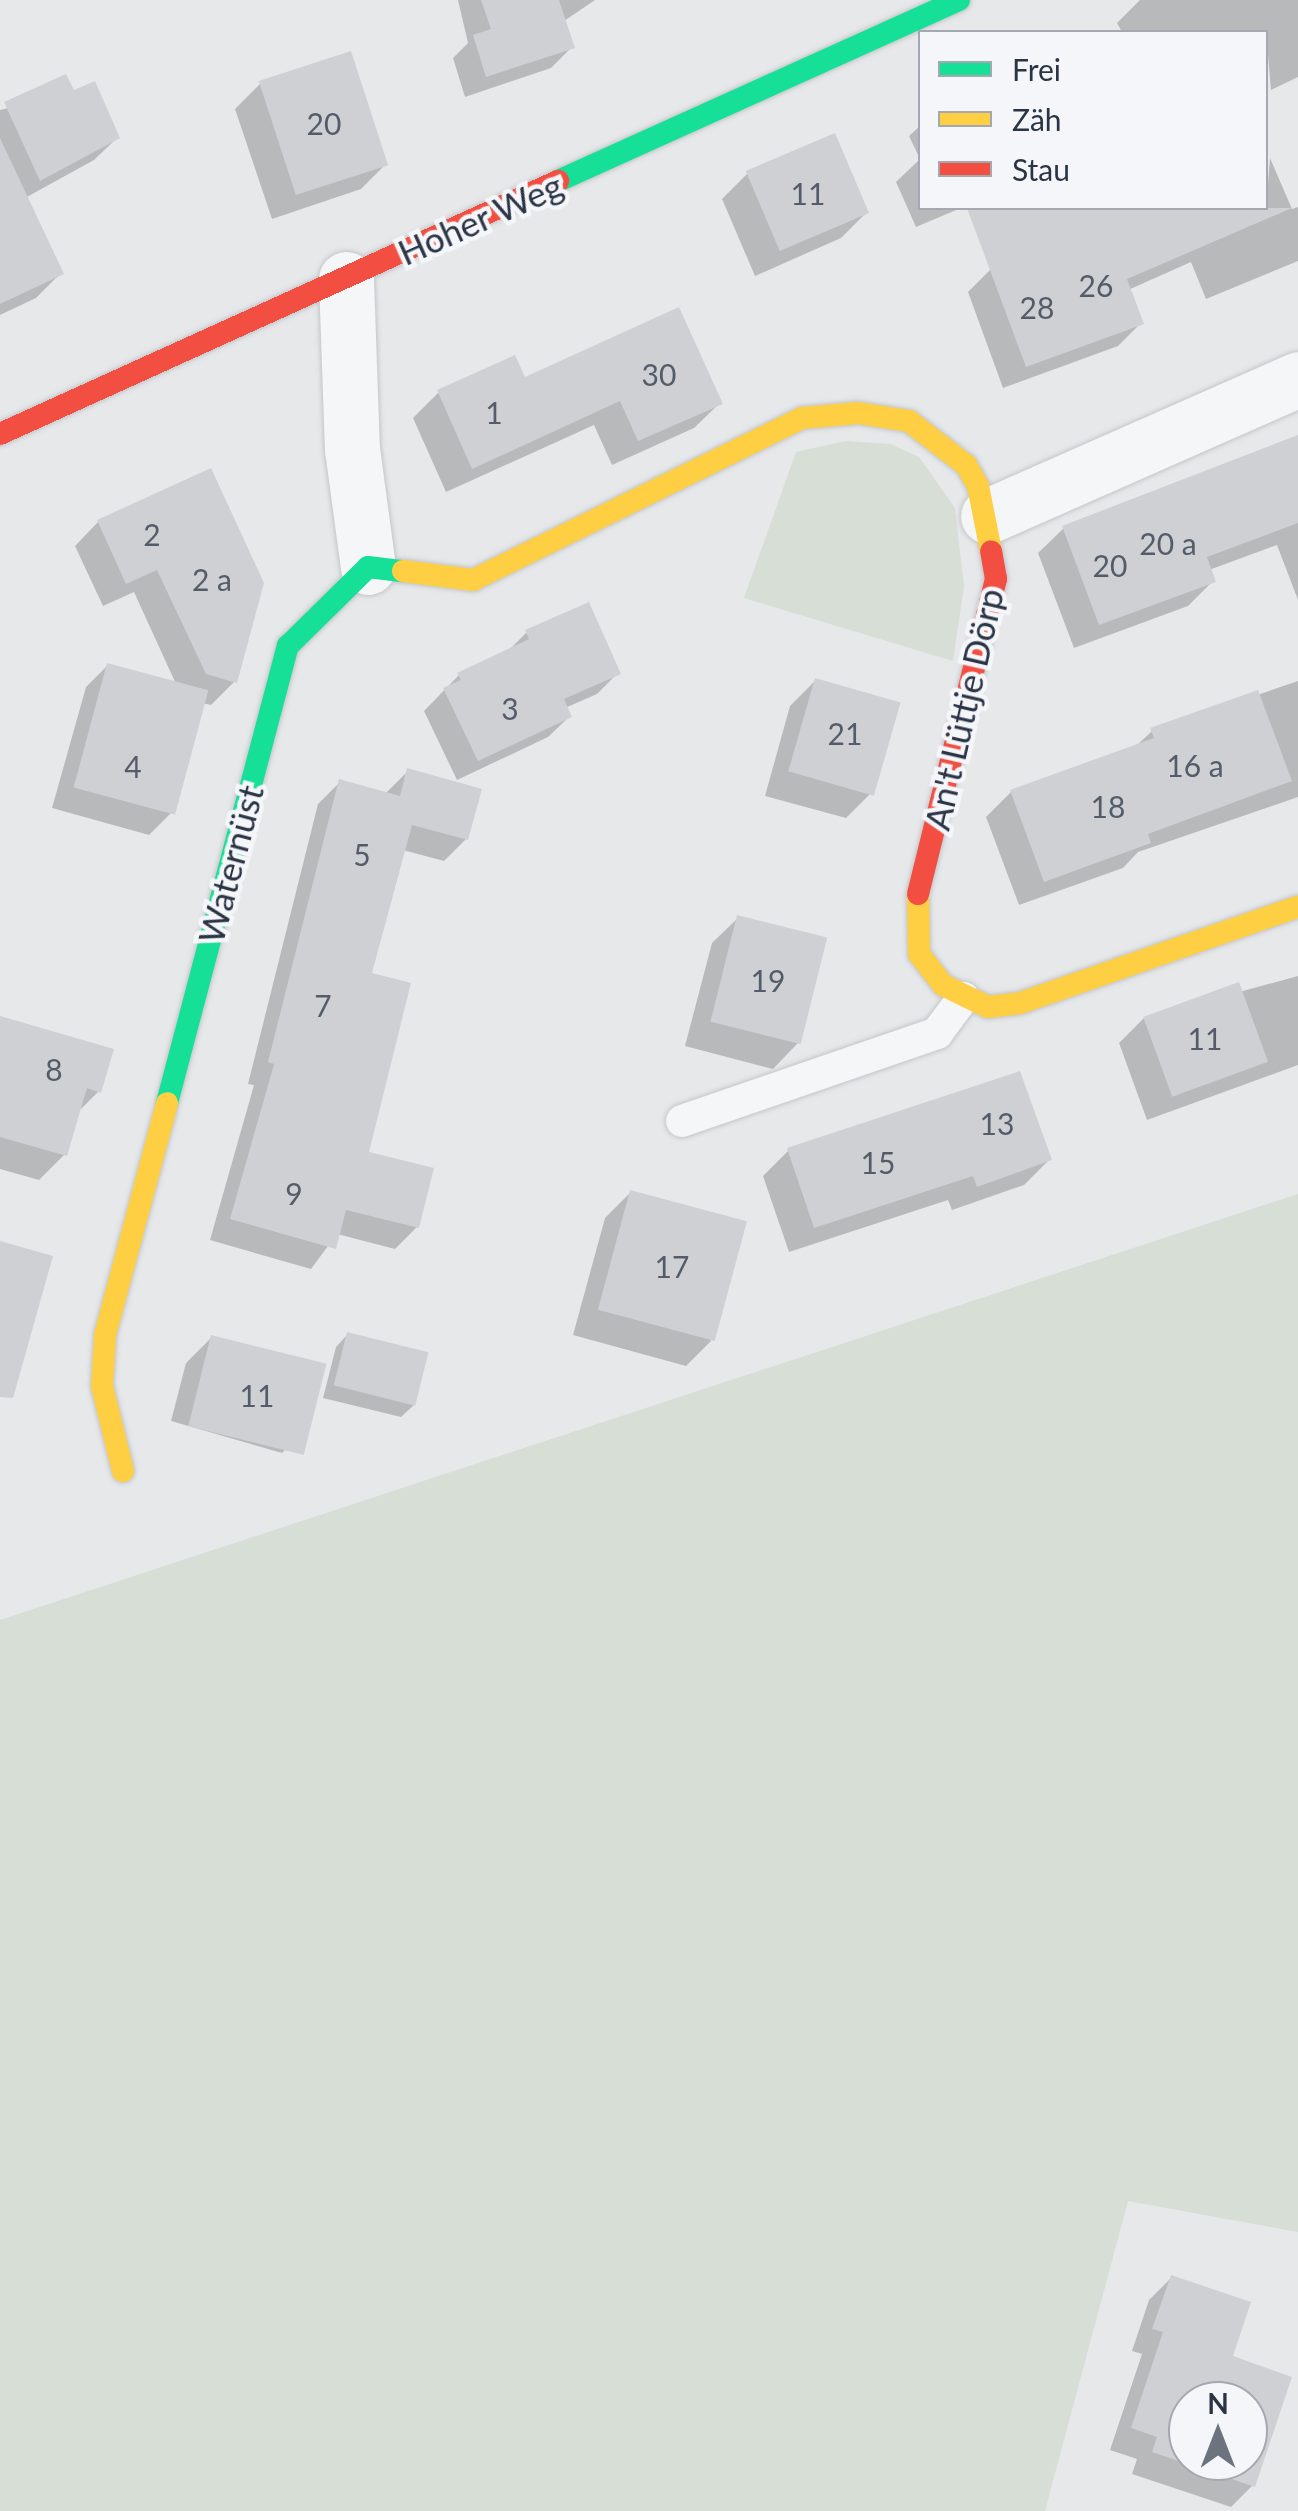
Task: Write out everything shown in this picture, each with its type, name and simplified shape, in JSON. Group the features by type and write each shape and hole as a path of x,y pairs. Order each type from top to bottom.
{"street":[{"name":"Hoher Weg","path":"0,434 960,0"},
{"path":"346,279 352,449 368,568"},
{"path":"988,516 1298,379"},
{"name":"An't Lüttje Dörp","path":"368,568 473,580 802,418 828,414 909,420 966,465 988,516 996,579 916,900 920,954 943,985 963,998"},
{"name":"Waternüst","path":"123,1471 102,1386 105,1334 288,646 368,568"},
{"path":"963,998 988,1007 1020,1003 1298,907"}],"lane":[{"path":"682,1121 937,1033 963,998"}],"shaded area":[{"path":"846,441 890,444 919,457 955,508 964,586 953,661 744,598 796,452"},
{"path":"1298,1194 1298,2232 1128,2201 1045,2511 0,2511 0,1620"}],"building":[{"path":"481,0 559,0 575,48 486,77 473,35 491,29"},
{"path":"351,51 388,165 296,195 259,81"},
{"path":"66,74 74,90 95,81 120,138 40,181 4,102"},
{"path":"835,133 869,213 780,251 746,171"},
{"path":"0,138 64,274 0,304"},
{"path":"1292,208 1127,279 1144,324 1026,367 968,210"},
{"path":"679,307 723,404 638,441 620,401 472,469 437,390 515,355 525,377"},
{"path":"1298,435 1298,523 1207,557 1216,582 1099,625 1062,526"},
{"path":"211,468 264,583 237,683 206,674 157,570 126,584 97,520"},
{"path":"589,602 621,674 564,699 572,717 478,761 443,688 461,680 457,673 529,639 525,630"},
{"path":"107,663 208,690 175,815 74,788"},
{"path":"815,678 901,703 874,796 788,771"},
{"path":"1258,690 1292,781 1148,834 1151,843 1044,882 1010,790 1154,738 1150,728"},
{"path":"407,768 482,789 468,840 412,825 372,973 411,983 369,1152 434,1168 419,1228 346,1210 336,1249 230,1219 274,1064 268,1062 339,779 400,796"},
{"path":"737,915 827,937 801,1044 710,1022"},
{"path":"1239,982 1268,1062 1172,1097 1143,1017"},
{"path":"0,1016 114,1049 101,1093 87,1088 67,1156 0,1137"},
{"path":"1020,1071 1052,1160 977,1187 973,1176 814,1228 787,1148"},
{"path":"630,1190 747,1221 715,1341 598,1310"},
{"path":"0,1241 53,1256 13,1398 0,1397"},
{"path":"347,1332 429,1352 415,1406 334,1385"},
{"path":"211,1335 326,1364 304,1455 188,1426"},
{"path":"1171,2275 1251,2302 1233,2356 1292,2377 1268,2448 1268,2381 1168,2381 1168,2457 1152,2452 1157,2437 1131,2428 1163,2332 1152,2329"}],"traffic: fast":[{"path":"558,181 959,0"},
{"path":"167,1103 288,646 368,567 403,571"}],"traffic: slow":[{"path":"403,571 473,580 802,418 858,413 909,421 966,465 978,486 991,551"},
{"path":"918,894 919,954 943,985 988,1007 1020,1003 1298,907"},
{"path":"123,1471 102,1386 105,1335 167,1103"}],"traffic: jam":[{"path":"0,434 558,181"},
{"path":"918,894 996,579 991,551"}]}
